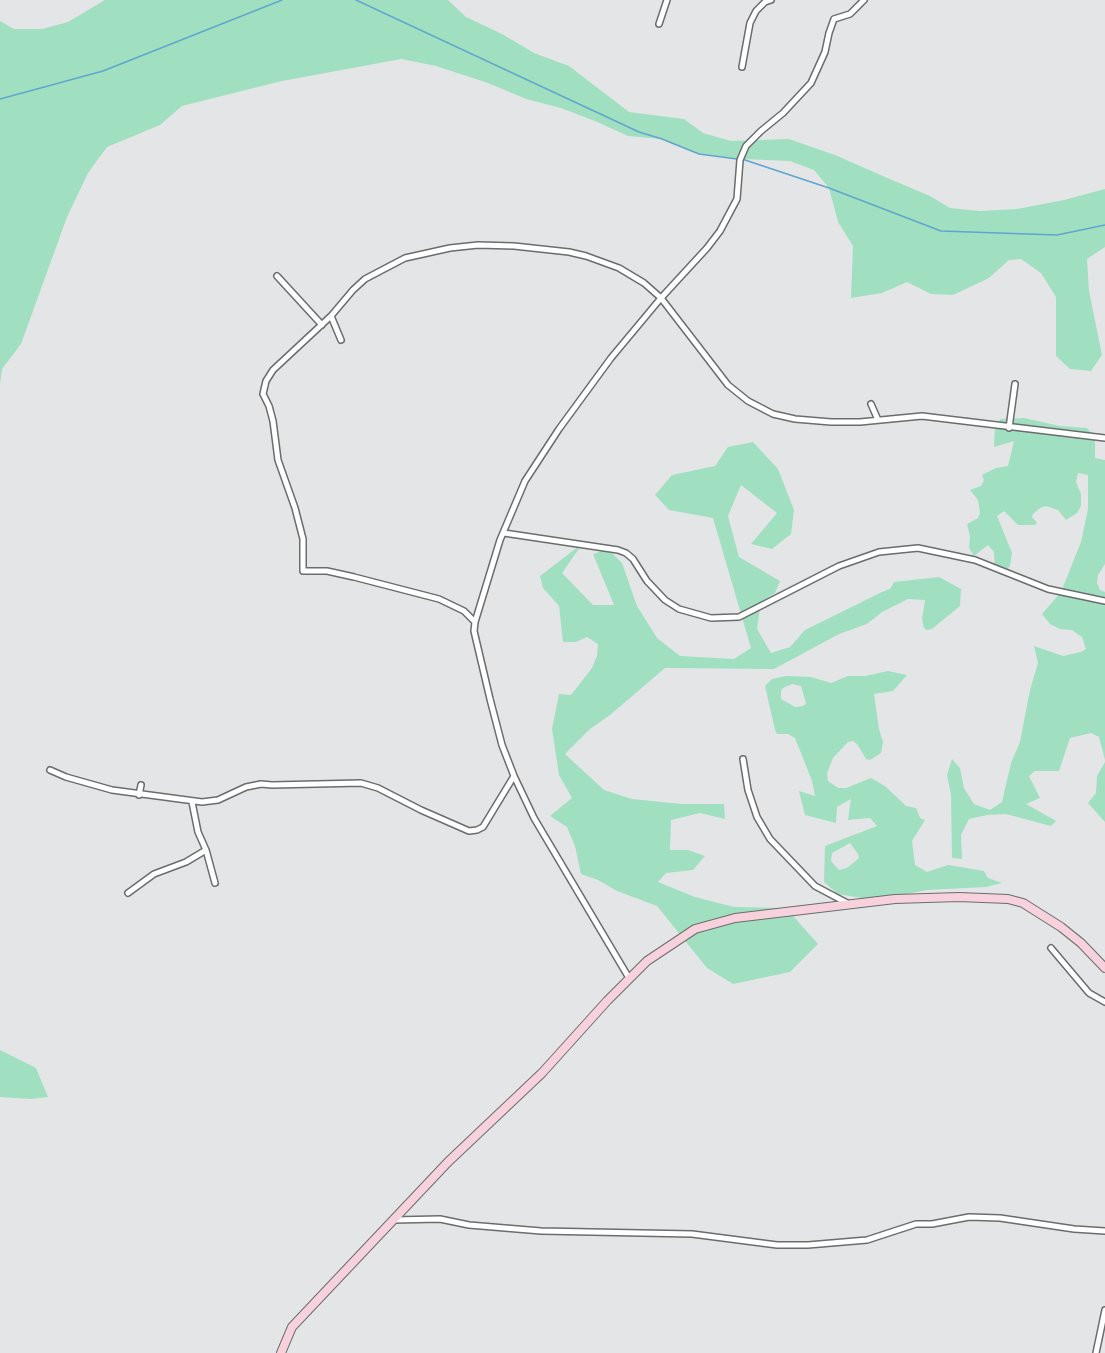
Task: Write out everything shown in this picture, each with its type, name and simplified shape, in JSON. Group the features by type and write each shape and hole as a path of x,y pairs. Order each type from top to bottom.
{"main road":[{"path":"280,1353 292,1327 448,1162 542,1073 647,961 695,929 735,918 906,898 1008,899 1023,903 1061,927 1077,939 1105,968"}],"street":[{"path":"659,24 667,0"},
{"path":"742,67 750,23 756,11 765,2 771,0"},
{"path":"629,978 534,818 514,776 502,744 490,699 474,631 475,622 504,533 525,481 559,429 611,358 707,248 733,209 737,199 740,160 747,146 811,83 825,52 834,20 850,14 864,0"},
{"path":"475,622 464,611 439,599 327,571 303,571 303,539 278,460 273,421 264,394 264,388 273,370 322,325 365,279 387,266 415,256 450,248 478,245 514,246 569,252 618,268 644,283 661,298 728,385 748,401 773,414 831,422 922,416 1105,438"},
{"path":"277,276 322,325"},
{"path":"331,316 341,340"},
{"path":"1009,428 1015,384"},
{"path":"871,404 878,420"},
{"path":"504,533 626,553 665,600 679,609 711,618 739,617 839,566 879,552 918,548 975,560 1048,589 1105,601"},
{"path":"743,759 748,790 757,817 770,839 815,886 850,905"},
{"path":"50,770 112,790 192,802 218,800 246,787 261,784 361,783 378,788 469,831 483,827 514,776"},
{"path":"139,795 141,785"},
{"path":"192,802 198,832 215,882"},
{"path":"128,893 153,874 186,862 206,850"},
{"path":"1051,948 1089,993 1105,1002"},
{"path":"393,1220 440,1219 469,1225 541,1231 692,1234 777,1245 867,1240 916,1224 932,1224 969,1216 1105,1231"},
{"path":"1096,1353 1105,1310"}],"green space":[{"path":"105,0 448,0 466,17 502,34 534,53 569,66 629,112 684,119 703,133 731,141 789,139 835,155 930,196 950,208 980,211 1017,209 1105,189 1105,247 1087,259 1089,291 1102,355 1091,371 1070,369 1056,356 1056,297 1041,273 1021,259 1009,260 989,278 953,295 931,294 907,282 882,293 851,298 853,246 838,222 829,188 814,170 790,161 699,154 662,139 628,136 561,108 526,99 488,83 436,66 401,59 282,81 182,106 160,125 107,147 88,173 67,217 21,344 2,369 0,384 0,21 14,29 42,29 68,22"},
{"path":"1024,418 1060,426 1087,428 1095,437 1095,458 1105,460 1105,564 1098,575 1097,583 1100,590 1105,592 1105,760 1099,737 1091,733 1070,738 1059,771 1035,771 1029,776 1040,798 1026,804 1056,821 1051,826 1006,814 969,819 961,835 962,859 952,858 951,795 947,775 952,759 960,768 964,788 974,804 990,810 1002,802 1011,763 1020,742 1030,690 1038,663 1034,646 1063,656 1086,649 1082,637 1072,630 1060,629 1050,624 1042,614 1061,592 1081,542 1088,509 1088,475 1078,473 1076,482 1081,494 1081,506 1077,513 1066,520 1058,510 1046,506 1033,514 1032,517 1037,523 1035,525 1018,525 1004,511 997,516 1012,553 1010,566 1002,575 995,572 994,552 988,545 974,556 969,548 970,536 967,524 978,518 980,513 978,500 970,490 981,486 984,480 982,475 996,468 1008,466 1014,441 994,447 995,425 1001,419"},
{"path":"753,442 778,469 794,510 791,534 772,549 751,544 777,513 741,485 728,516 739,557 780,581 775,593 761,602 757,629 771,653 790,647 805,630 890,589 894,582 939,577 961,589 960,606 932,629 924,628 922,619 925,600 908,599 882,612 867,624 839,634 774,669 665,668 590,729 565,754 604,790 632,799 681,804 724,804 725,819 700,813 671,820 670,850 688,850 705,856 693,870 666,873 658,882 695,897 734,907 786,908 818,944 790,972 733,984 707,968 657,906 581,874 575,846 567,827 550,816 572,798 559,775 552,729 559,694 571,695 592,668 597,656 598,644 587,637 576,642 563,642 559,606 543,588 540,576 583,543 562,573 593,605 614,605 593,554 608,549 622,563 637,606 657,638 680,656 734,659 751,648 713,518 669,510 655,495 672,475 715,466 728,447"},
{"path":"888,671 907,675 893,691 874,694 883,742 881,753 870,760 866,759 857,744 853,741 848,742 833,758 827,773 828,781 838,788 846,788 871,778 885,786 906,806 916,808 920,818 925,820 912,841 915,865 927,872 948,865 984,871 988,878 1002,883 986,887 927,890 874,900 838,894 824,882 825,846 877,826 870,818 848,820 851,799 837,807 836,823 805,815 799,791 815,796 812,781 795,738 788,734 777,734 775,730 765,686 772,679 786,676 811,677 831,683 848,676 865,676","holes":["792,684 801,686 806,703 803,706 795,707 781,699 783,688","850,843 859,858 847,868 839,870 831,861 832,853"]},
{"path":"1105,762 1105,822 1088,803 1096,793 1097,776"},
{"path":"0,1050 36,1068 48,1097 31,1099 0,1097"}],"waterway":[{"path":"0,99 103,71 282,0"},
{"path":"356,0 639,132 699,154 737,159"},
{"path":"742,159 829,188 941,231 1057,235 1105,225"}]}
